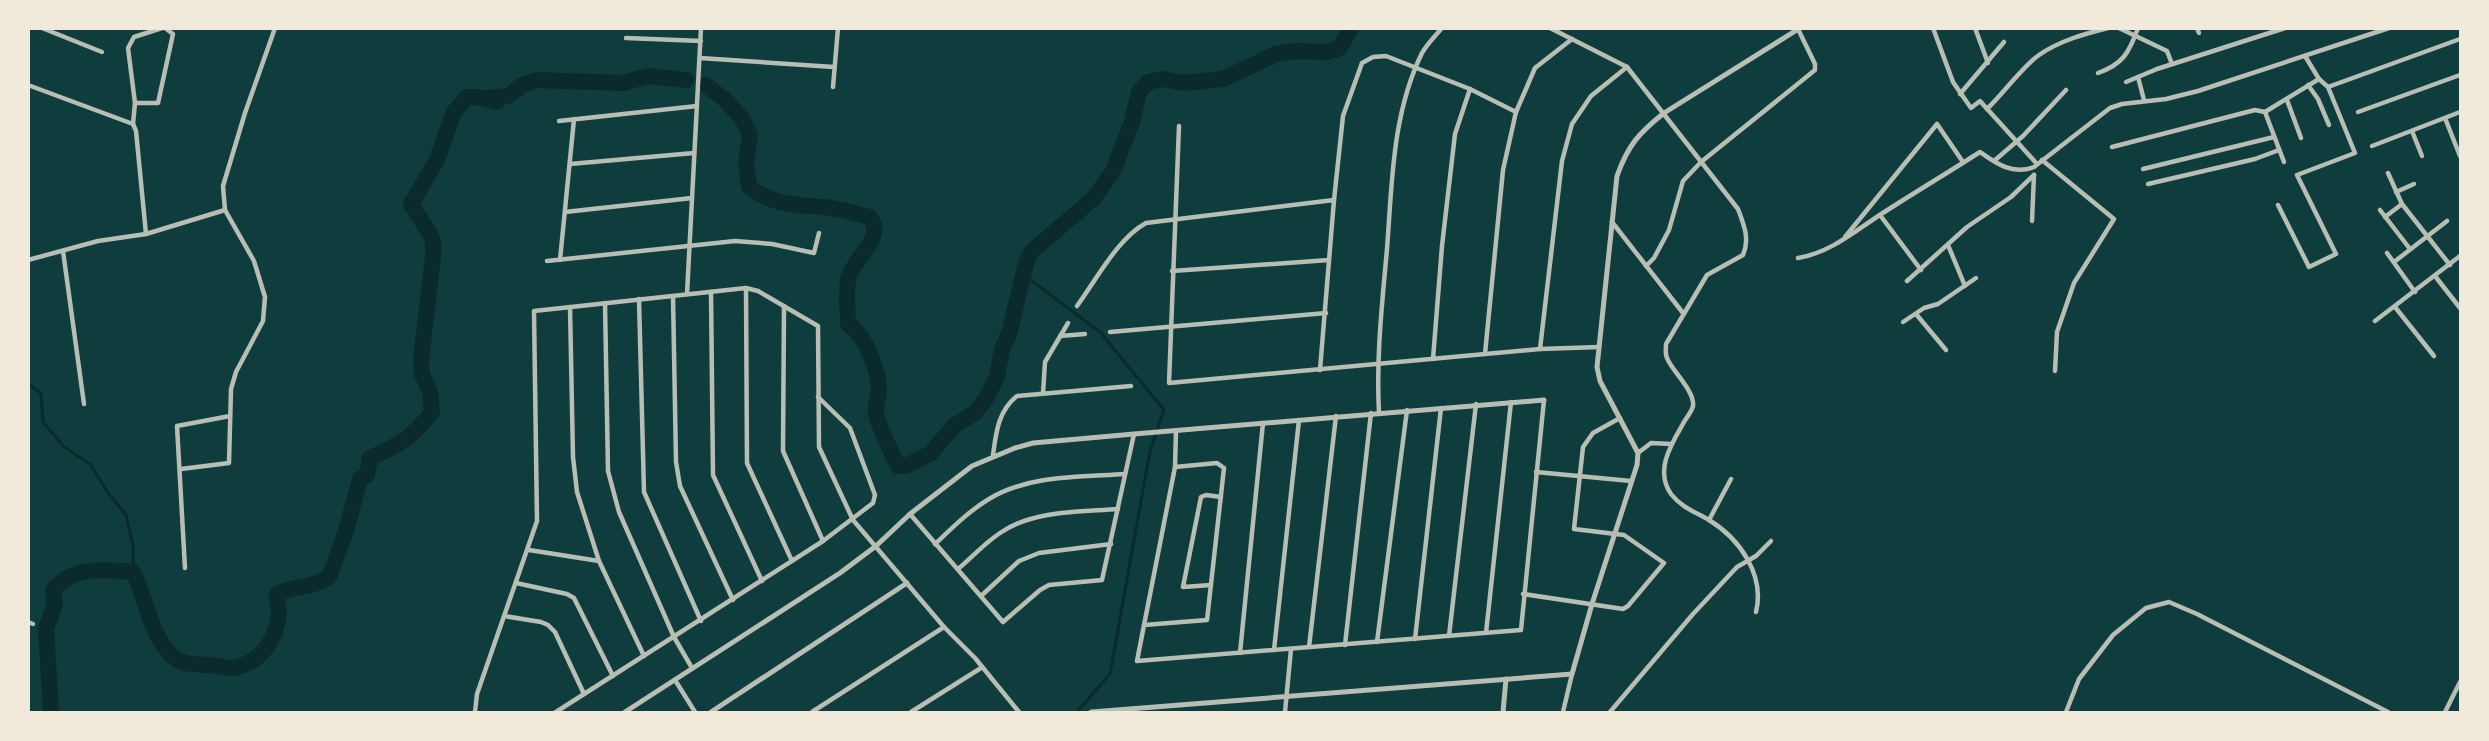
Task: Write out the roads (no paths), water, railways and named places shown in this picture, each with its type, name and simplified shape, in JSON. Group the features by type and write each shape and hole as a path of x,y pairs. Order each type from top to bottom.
{"street":[{"path":"42,28 102,52"},
{"path":"135,103 158,103 173,34 164,28 134,37 128,48 135,103 133,124 136,131 146,234"},
{"path":"181,469 229,463 231,389 236,372 263,321 265,297 254,261 225,210 223,186 245,113 275,28"},
{"path":"687,294 701,28"},
{"path":"833,87 838,28"},
{"path":"1379,413 1377,365 1393,163 1404,102 1423,52 1442,28"},
{"path":"1550,28 1627,67 1738,209 1745,229 1746,248 1743,255 1707,275 1665,344 1666,357 1692,396 1693,406 1671,444 1666,455 1664,469 1670,492 1690,511 1709,520 1729,536 1748,560 1755,572 1758,584 1759,598 1756,612"},
{"path":"1934,28 1953,82 1971,108 1980,101 2016,143 2038,163 2114,219 2074,283 2057,332 2055,371"},
{"path":"1975,28 1988,63"},
{"path":"1987,109 2039,55 2081,35 2108,28"},
{"path":"2119,28 2167,51 2172,64"},
{"path":"2098,73 2114,68 2123,61 2138,28"},
{"path":"2126,82 2172,64 2285,28"},
{"path":"1798,258 1815,255 1841,242 1980,152 2004,168 2015,171 2038,163 2110,108 2198,91 2305,57 2371,31 2389,28"},
{"path":"1638,453 1600,381 1597,367 1617,176 1629,146 1664,112 1799,29 1815,64 1815,70 1701,162 1683,180 1669,230 1654,258 1646,266"},
{"path":"626,39 700,41"},
{"path":"1485,354 1503,170 1516,112 1535,68 1572,39"},
{"path":"2328,87 2460,39"},
{"path":"1960,94 2004,42"},
{"path":"1320,370 1343,116 1362,63 1373,57 1386,56 1470,89 1516,112"},
{"path":"2278,205 2309,267 2336,254 2297,175 2355,153 2328,87 2319,79 2305,57"},
{"path":"700,58 834,67"},
{"path":"1540,349 1562,161 1572,124 1591,96 1627,67"},
{"path":"2358,112 2460,75"},
{"path":"2138,77 2144,100"},
{"path":"2112,147 2255,110 2265,112 2319,79"},
{"path":"28,85 133,124"},
{"path":"2308,85 2318,99 2329,125"},
{"path":"1433,358 1442,246 1455,134 1470,89"},
{"path":"1994,161 2016,143 2066,90"},
{"path":"2287,100 2301,138"},
{"path":"559,121 697,106"},
{"path":"2265,112 2284,162"},
{"path":"2372,146 2460,112"},
{"path":"2445,118 2460,156"},
{"path":"560,260 574,119"},
{"path":"1841,242 1937,124 1963,162"},
{"path":"1179,126 1168,383 1540,349 1599,347"},
{"path":"2412,131 2422,156"},
{"path":"2142,169 2274,137"},
{"path":"2148,184 2255,159 2279,150"},
{"path":"570,164 694,153"},
{"path":"2032,221 2034,175 2038,163"},
{"path":"2388,173 2402,204 2450,265"},
{"path":"1907,281 1967,227 2012,197 2034,175"},
{"path":"2397,192 2414,184"},
{"path":"565,212 692,198"},
{"path":"1077,306 1123,243 1136,229 1146,223 1334,200"},
{"path":"2385,217 2402,204"},
{"path":"28,260 98,241 146,234 225,210"},
{"path":"2380,210 2410,249"},
{"path":"1880,215 1921,270"},
{"path":"2394,262 2447,221"},
{"path":"1612,222 1683,313"},
{"path":"547,261 735,241 772,244 814,253 819,233"},
{"path":"1947,245 1965,286"},
{"path":"63,251 84,404"},
{"path":"2387,253 2415,292"},
{"path":"2375,321 2460,256"},
{"path":"1172,271 1329,260"},
{"path":"2435,276 2460,308"},
{"path":"1903,322 1938,304 1976,278"},
{"path":"746,288 747,463 792,561"},
{"path":"475,712 477,694 529,550 537,521 534,311 746,288 758,291 818,326 819,447 853,520 1019,712"},
{"path":"711,292 713,475 762,581"},
{"path":"674,296 676,462 680,486 733,600"},
{"path":"639,299 644,492 701,621"},
{"path":"605,303 608,471 619,512 674,637 692,668"},
{"path":"784,306 783,451 823,541"},
{"path":"570,307 577,492 599,561 644,656"},
{"path":"2395,307 2434,356"},
{"path":"1110,332 1326,313"},
{"path":"1916,314 1946,350"},
{"path":"1043,393 1045,362 1068,323"},
{"path":"1060,336 1085,334"},
{"path":"993,455 998,422 1017,396 1131,386"},
{"path":"556,712 823,541 873,503 875,495 850,428 818,397"},
{"path":"625,712 840,573 972,466 993,455 1033,443 1544,400 1521,630 1137,661 1175,466 1176,431"},
{"path":"1486,633 1511,402"},
{"path":"1449,636 1476,404"},
{"path":"1415,639 1441,408"},
{"path":"1377,642 1407,410"},
{"path":"1345,645 1371,413"},
{"path":"185,568 177,426 230,416"},
{"path":"1310,647 1336,416"},
{"path":"1523,594 1623,609 1664,563 1624,535 1574,529 1583,447 1593,434 1620,418"},
{"path":"1274,650 1299,420"},
{"path":"1240,653 1263,423"},
{"path":"910,514 1003,622 1049,585 1102,580 1134,434"},
{"path":"1563,712 1592,604 1638,453 1651,443 1671,444"},
{"path":"1143,625 1206,620 1224,468 1217,462 1175,466"},
{"path":"1536,472 1631,482"},
{"path":"935,544 965,517 989,499 1006,490 1024,484 1066,478 1125,474"},
{"path":"1709,520 1731,479"},
{"path":"1210,585 1183,587 1201,497 1221,496"},
{"path":"958,569 1000,533 1029,519 1118,509"},
{"path":"1610,712 1693,614 1737,567 1756,556 1771,540"},
{"path":"981,596 1019,561 1039,553 1111,544"},
{"path":"529,550 599,561"},
{"path":"516,583 567,594 574,598 613,676"},
{"path":"711,712 907,583"},
{"path":"2066,712 2079,679 2113,635 2146,608 2169,602 2197,614 2388,712"},
{"path":"504,616 549,625 555,632 584,694"},
{"path":"812,712 944,627"},
{"path":"1285,712 1291,649"},
{"path":"911,712 981,668"},
{"path":"1091,712 1572,674"},
{"path":"1503,712 1506,679"},
{"path":"675,680 695,712"},
{"path":"2445,712 2460,682"}],"waterway":[{"path":"706,85 724,99 742,118 750,135 746,163 749,187 776,201 834,208 869,217 874,224 872,240 849,276 848,324 860,336 874,363 879,390 876,414 898,466 908,465 931,453 954,426 976,412 986,398 997,377 1002,349 1009,334 1026,263 1032,251 1094,198 1113,171 1132,122 1139,92 1148,82 1163,79 1184,83 1223,79 1276,54 1295,51 1327,52 1340,48 1351,28"},
{"path":"487,98 508,96 522,85 536,80 623,83 648,76 686,80"},
{"path":"51,712 46,628 55,604 53,590 70,577 79,573 100,570 133,572 153,626 164,646 175,659 185,663 230,668 252,661 266,648 278,622 277,594 329,577 345,534 360,479 367,475 370,458 405,439 432,412 430,392 422,374 421,359 433,242 411,204 437,160 454,112 467,97 497,102 487,98"},
{"path":"1023,274 1101,333 1164,410 1150,451 1110,674 1077,712"},
{"path":"28,384 41,393 43,422 63,446 91,465 108,493 126,515 133,546 133,572"}]}
